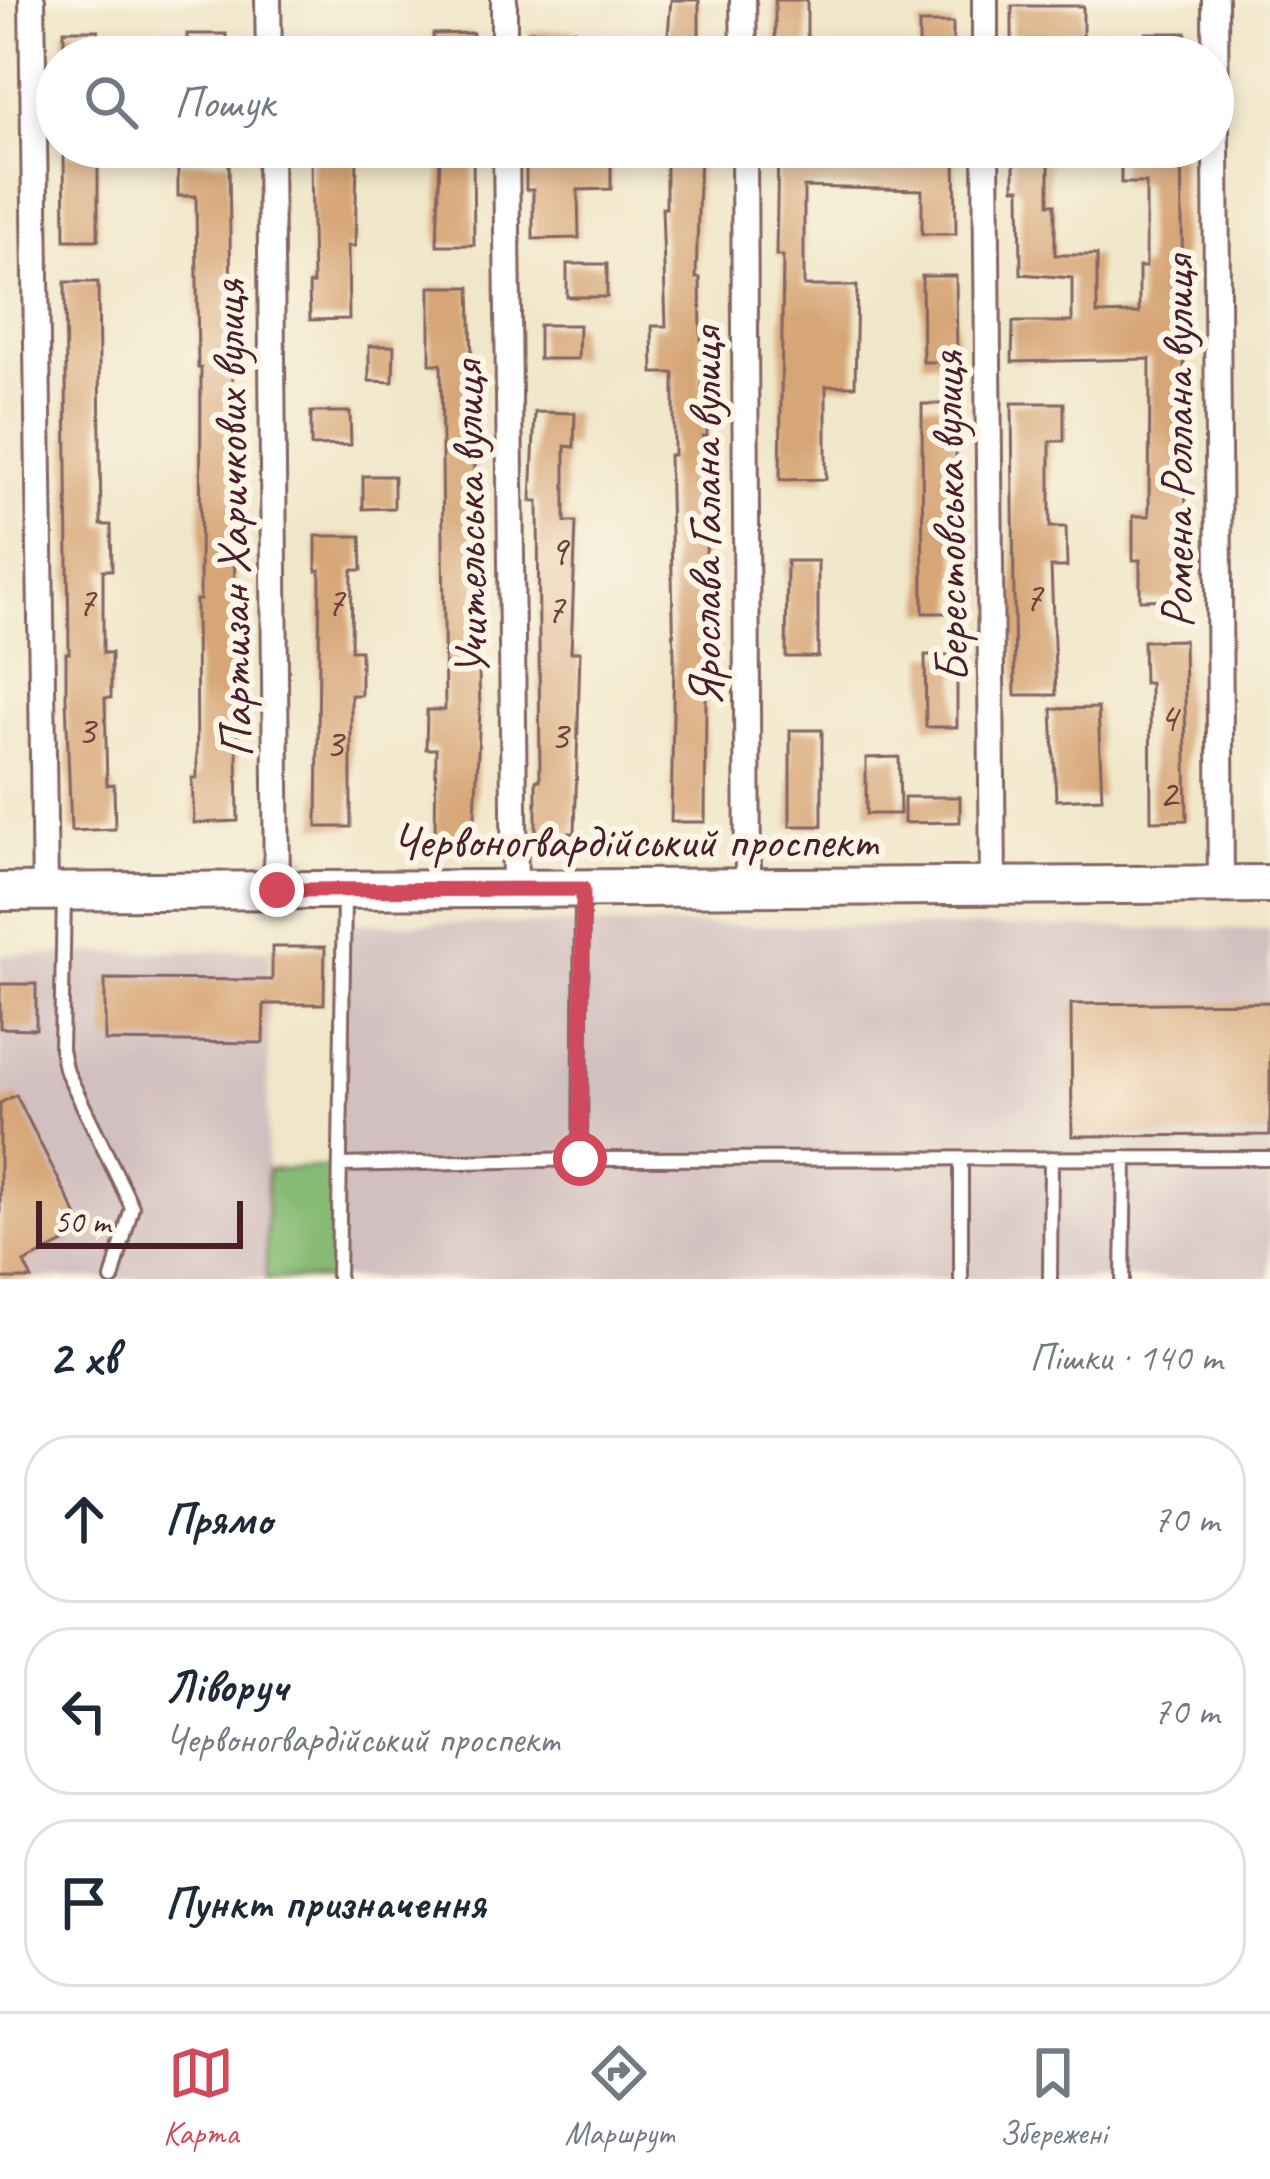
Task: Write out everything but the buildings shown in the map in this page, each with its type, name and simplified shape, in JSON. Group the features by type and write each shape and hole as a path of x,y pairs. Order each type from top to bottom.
{"main road":[{"name":"Червоногвардійський проспект","path":"0,892 1270,884"}],"street":[{"path":"32,0 36,162"},
{"path":"268,0 269,36"},
{"path":"504,0 504,36"},
{"path":"743,0 744,36"},
{"path":"985,0 985,36"},
{"name":"Ромена Роллана вулиця","path":"1215,0 1215,36"},
{"path":"36,168 54,891"},
{"name":"Партизан Харичкових вулиця","path":"270,168 277,890"},
{"name":"Учительська вулиця","path":"506,168 515,890"},
{"name":"Ярослава Галана вулиця","path":"744,168 748,887"},
{"name":"Берестовська вулиця","path":"986,168 993,886"},
{"name":"Ромена Роллана вулиця","path":"1216,168 1221,884"}],"lane":[{"path":"580,1159 583,889"},
{"path":"338,1279 344,890"},
{"path":"54,891 65,1068 131,1207 112,1279"},
{"path":"1050,1279 1051,1158"},
{"path":"1123,1279 1125,1158"},
{"path":"340,1166 580,1159 1270,1158"},
{"path":"961,1279 962,1159"}],"shaded area":[{"path":"337,923 1270,929 1270,1279 334,1279"},
{"path":"269,950 266,1279 0,1279 0,955"}],"green space":[{"path":"335,1166 334,1279 266,1279 267,1170"}],"route":[{"path":"277,890 583,889 580,1159"}]}
